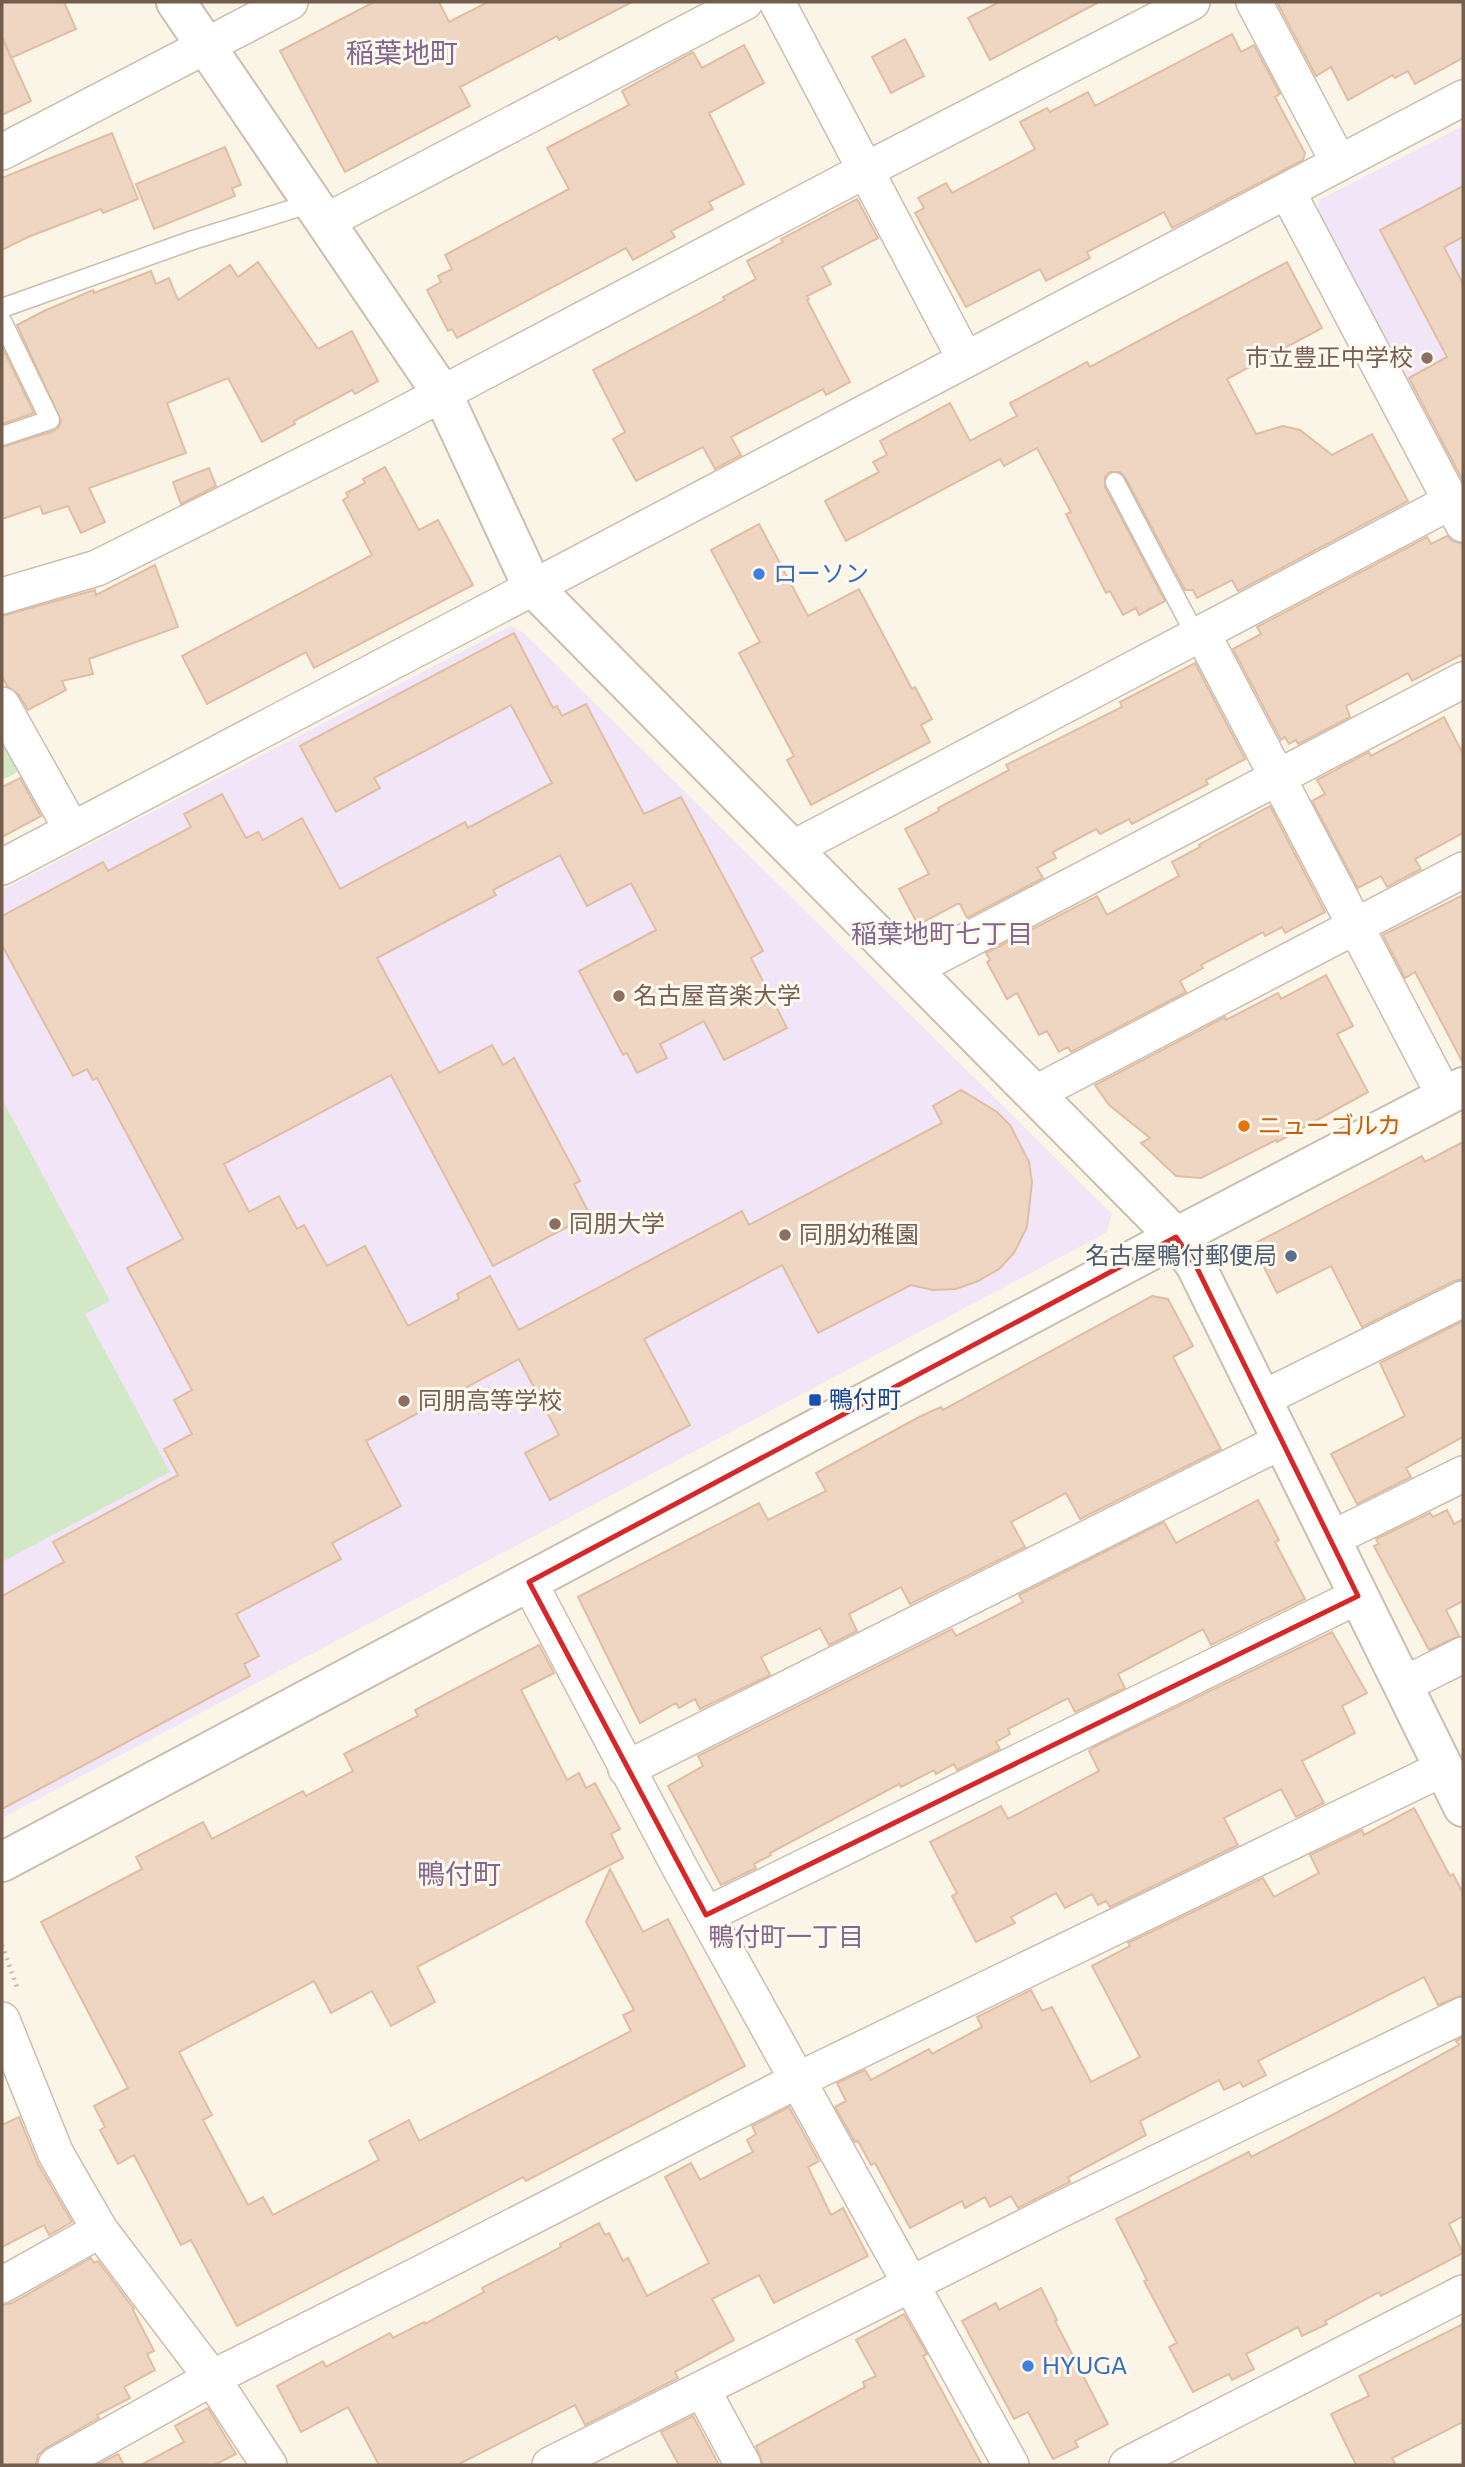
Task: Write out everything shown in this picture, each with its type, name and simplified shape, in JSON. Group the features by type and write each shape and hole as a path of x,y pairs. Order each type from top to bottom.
{"street":[{"path":"176,2 443,395 532,586 1176,1237 1196,1266 1463,1807"},
{"path":"2,152 290,2"},
{"path":"318,212 745,2"},
{"path":"777,2 965,359"},
{"path":"2,596 97,568 443,395 866,170 1192,2"},
{"path":"1254,2 1339,163"},
{"path":"2,866 1463,98"},
{"path":"792,849 1199,635 1457,512 1287,191"},
{"path":"2,1861 1454,1092 1356,926 1279,777 1199,635"},
{"path":"911,970 1463,681"},
{"path":"2,705 72,830"},
{"path":"1034,1094 1463,870"},
{"path":"1262,1399 1463,1299"},
{"path":"626,1769 1282,1441"},
{"path":"1331,1539 1463,1474"},
{"path":"529,1582 626,1769 1011,2465"},
{"path":"706,1915 1359,1596"},
{"path":"1403,1685 1463,1655"},
{"path":"57,2465 212,2378 431,2269 798,2080 1444,1768"},
{"path":"12,2010 13,2087 100,2230 212,2378 269,2465"},
{"path":"550,2465 1066,2207 1463,2015"},
{"path":"2,2286 100,2230"},
{"path":"1127,2465 1463,2292"},
{"path":"702,2389 743,2465"}],"lane":[{"path":"2,308 193,240 318,212"},
{"path":"2,321 50,420 2,436"},
{"path":"1115,482 1199,635"}],"path":[{"path":"2,1945 12,2010"}],"highlighted area":[{"path":"1176,1237 1196,1266 1358,1596 706,1915 529,1582"}],"shaded area":[{"name":"市立豊正中学校","path":"1463,126 1463,498 1317,218 1319,200"},
{"name":"同朋大学","path":"511,626 524,633 1112,1214 1106,1233 2,1818 2,890"}],"green space":[{"path":"2,738 19,768 16,773 2,780"},
{"path":"2,1099 110,1301 85,1314 170,1472 2,1562"}],"building":[{"path":"2,2 64,2 76,29 11,58 2,37"},
{"path":"374,2 439,2 449,22 488,2 632,2 559,40 557,36 460,87 470,106 345,172 280,51"},
{"path":"999,2 1099,2 990,60 968,18"},
{"path":"1277,2 1463,2 1463,58 1415,84 1408,71 1395,78 1393,75 1348,100 1331,67 1316,76"},
{"path":"1232,34 1241,52 1254,45 1280,94 1275,97 1305,153 1303,160 1172,228 1164,212 1087,252 1090,258 1046,281 1040,269 966,307 915,213 924,208 918,198 946,183 952,193 1035,149 1020,122 1047,108 1050,112 1088,92 1095,106"},
{"path":"2,37 31,101 2,115"},
{"path":"905,39 924,76 891,93 872,57"},
{"path":"744,45 764,83 709,113 744,184 709,202 713,209 671,231 675,237 633,260 626,248 457,338 452,329 448,331 427,290 441,282 438,276 452,269 445,255 569,189 547,148 629,105 622,91 693,52 702,68"},
{"path":"112,133 138,199 103,213 101,209 2,250 2,178"},
{"path":"225,147 241,185 232,188 235,196 154,229 136,184"},
{"path":"1463,186 1463,237 1444,247 1463,284 1463,481 1409,378 1447,357 1380,230"},
{"path":"857,199 878,238 822,267 831,284 807,296 850,382 826,395 823,389 731,437 741,455 715,469 703,447 636,481 613,439 625,432 593,370 725,300 723,297 756,279 747,261 783,242 781,239"},
{"path":"258,262 318,349 352,331 378,381 355,394 352,390 294,421 295,424 262,442 228,378 167,403 186,453 89,488 105,522 81,533 68,506 43,514 40,506 2,519 2,447 54,431 61,421 17,325 93,290 94,293 151,271 156,284 169,278 178,300 230,265 238,277"},
{"path":"1287,262 1322,328 1227,379 1256,434 1283,426 1300,430 1332,455 1372,434 1408,501 1238,591 1232,580 1197,598 1193,590 1185,590 1125,477 1120,472 1110,472 1105,477 1105,487 1165,601 1139,615 1136,608 1123,615 1110,591 1106,593 1066,514 1071,512 1037,448 1004,466 1000,459 846,541 825,501 879,472 873,462 887,455 880,441 950,403 970,441 1017,416 1010,403 1087,362 1090,367"},
{"path":"2,347 34,413 2,424"},
{"path":"385,467 419,530 438,520 473,585 314,668 306,652 207,704 182,656 372,555 343,500 348,497 346,493 365,483 363,479"},
{"path":"209,468 216,486 181,504 173,482"},
{"path":"759,524 808,616 859,589 912,689 915,687 932,719 921,725 930,742 811,805 787,760 794,756 739,653 760,642 711,550"},
{"path":"1447,536 1463,544 1463,654 1412,681 1408,673 1346,706 1350,717 1298,744 1296,740 1289,744 1285,737 1281,740 1233,649 1261,634 1257,627 1427,537 1431,544"},
{"path":"155,565 178,627 89,659 93,674 62,681 66,690 28,710 19,695 7,686 2,676 2,616 95,590 96,595"},
{"path":"514,633 553,708 557,706 562,716 586,704 644,814 681,797 763,951 751,958 787,1028 724,1060 704,1021 660,1044 667,1058 637,1073 627,1053 623,1055 579,971 656,930 631,883 587,906 560,855 493,890 496,895 377,958 439,1073 492,1045 503,1065 514,1058 580,1181 574,1184 590,1215 493,1266 391,1075 224,1164 249,1212 279,1196 297,1229 304,1225 327,1266 365,1246 408,1326 459,1299 457,1294 490,1276 519,1330 742,1211 749,1225 942,1123 933,1106 961,1090 997,1112 1010,1125 1029,1162 1032,1182 1027,1227 1014,1253 999,1269 978,1281 956,1289 933,1290 911,1285 818,1333 782,1265 644,1339 690,1425 550,1500 525,1453 559,1435 519,1359 366,1441 401,1506 332,1543 341,1559 236,1614 259,1656 244,1664 250,1676 2,1809 2,1596 64,1562 53,1542 178,1475 164,1449 192,1434 174,1400 192,1390 127,1268 183,1239 97,1078 93,1080 87,1069 73,1076 2,945 2,916 103,862 108,871 191,827 184,814 222,794 246,838 258,832 263,840 302,818 340,889 465,822 468,828 552,783 511,705 374,778 380,788 336,812 300,746"},
{"path":"1195,663 1245,759 1206,780 1208,784 1132,824 1129,819 1100,834 1096,829 1053,852 1056,858 1037,868 1043,878 967,918 960,904 957,904 918,925 899,889 929,874 905,829 1009,770 1006,765 1122,707 1120,702"},
{"path":"1444,717 1463,754 1463,833 1415,859 1421,869 1387,887 1381,876 1358,888 1312,801 1325,794 1317,780 1369,752 1371,756"},
{"path":"20,778 41,816 2,837 2,787"},
{"path":"1270,806 1325,912 1285,933 1282,927 1265,936 1263,932 1201,965 1203,968 1180,981 1186,992 1071,1052 1068,1047 1059,1052 1047,1031 1039,1035 1017,993 1007,999 987,962 990,960 986,953 1097,896 1107,915 1179,876 1172,862"},
{"path":"1463,895 1463,1063 1415,972 1405,978 1383,935"},
{"path":"1326,975 1353,1026 1337,1034 1368,1092 1277,1142 1276,1140 1201,1178 1176,1176 1141,1143 1150,1138 1109,1105 1095,1085 1225,1017 1226,1020 1278,993 1281,999"},
{"path":"1463,1142 1463,1279 1362,1327 1331,1266 1277,1293 1263,1265 1227,1258 1422,1156 1425,1162"},
{"path":"1152,1296 1168,1299 1193,1346 1173,1357 1221,1449 1080,1519 1066,1493 1011,1522 1025,1547 910,1604 901,1587 849,1614 857,1631 829,1645 820,1628 761,1657 770,1675 700,1709 695,1699 679,1708 676,1703 640,1723 578,1597 759,1503 768,1520 826,1491 816,1473 921,1416 941,1407 943,1410"},
{"path":"1463,1321 1463,1437 1406,1468 1411,1477 1357,1504 1331,1454 1405,1416 1380,1363"},
{"path":"1258,1500 1279,1540 1275,1542 1305,1599 1211,1645 1203,1629 1118,1674 1125,1688 1075,1712 1068,1698 1008,1729 1010,1734 996,1742 1000,1749 957,1770 954,1764 936,1774 934,1770 901,1787 899,1784 770,1853 771,1855 754,1864 756,1868 721,1885 668,1786 703,1766 698,1756 952,1629 956,1636 1023,1602 1019,1595 1164,1522 1176,1543"},
{"path":"1447,1510 1454,1524 1463,1519 1463,1601 1446,1610 1459,1636 1429,1650 1374,1546 1379,1544 1376,1539 1430,1513 1433,1517"},
{"path":"1332,1632 1367,1693 1342,1706 1355,1733 1302,1761 1324,1803 1296,1817 1281,1789 1224,1818 1238,1845 1110,1907 1106,1901 1098,1905 1092,1894 1065,1908 1056,1893 1011,1917 1015,1923 976,1942 952,1896 957,1893 930,1842 1001,1806 1008,1819 1099,1771 1089,1751 1094,1747"},
{"path":"539,1645 554,1673 521,1690 567,1780 579,1773 586,1788 595,1783 620,1829 611,1834 623,1858 417,1967 435,2002 391,2026 372,1991 331,2013 314,1981 179,2052 212,2115 203,2120 248,2205 263,2197 273,2215 379,2160 369,2141 409,2120 419,2141 631,2031 623,2015 634,2010 586,1922 610,1869 643,1932 668,1919 745,2066 526,2181 523,2177 237,2326 191,2240 181,2245 134,2155 118,2164 100,2130 105,2127 94,2106 128,2088 41,1922 142,1869 136,1857 203,1822 212,1839 303,1791 306,1796 353,1771 344,1754 418,1716 415,1710"},
{"path":"1414,1808 1450,1876 1453,1874 1463,1893 1463,1995 1438,2005 1424,1977 1258,2061 1266,2075 1243,2087 1240,2082 1224,2090 1219,2080 1140,2121 1146,2135 1068,2177 1070,2182 1018,2208 1011,2196 990,2207 985,2197 965,2208 962,2201 910,2228 875,2163 871,2165 835,2107 846,2101 837,2083 865,2070 871,2080 929,2049 932,2054 982,2027 977,2017 1031,1990 1042,2011 1052,2007 1091,2082 1140,2057 1092,1966 1130,1946 1128,1943 1263,1878 1274,1897 1319,1873 1310,1855 1362,1830 1364,1835"},
{"path":"1463,2037 1463,2216 1449,2224 1463,2253 1381,2296 1379,2292 1302,2336 1298,2327 1246,2354 1254,2369 1232,2380 1229,2374 1193,2392 1169,2347 1177,2343 1144,2281 1147,2280 1116,2219 1249,2152 1251,2157 1336,2113 1459,2045 1456,2041"},
{"path":"789,2107 819,2161 808,2167 831,2215 843,2208 868,2256 774,2303 759,2275 712,2299 734,2340 675,2372 678,2378 585,2425 575,2405 457,2465 379,2465 348,2407 301,2432 277,2386 323,2361 326,2367 390,2333 393,2338 424,2322 425,2324 484,2292 482,2288 561,2247 560,2244 599,2223 605,2235 609,2233 623,2261 628,2258 647,2296 709,2263 665,2177 691,2163 700,2180 753,2152 747,2140 756,2134 752,2126"},
{"path":"19,2117 38,2164 72,2222 49,2235 44,2225 2,2247 2,2125"},
{"path":"91,2258 94,2263 98,2261 134,2309 154,2351 147,2354 155,2370 124,2387 130,2398 97,2415 99,2418 46,2448 38,2455 36,2465 2,2465 2,2305 12,2303"},
{"path":"1041,2288 1108,2424 1075,2441 1078,2447 1053,2459 1028,2412 1014,2419 962,2321 996,2303 999,2310"},
{"path":"904,2314 927,2354 923,2356 982,2465 763,2465 756,2446 865,2387 863,2382 876,2376 856,2340"},
{"path":"1463,2324 1463,2422 1392,2458 1396,2465 1356,2465 1331,2414 1369,2396 1359,2376"},
{"path":"208,2408 236,2454 214,2465 141,2465 184,2442 175,2426"},
{"path":"693,2416 719,2465 679,2465 661,2432"},
{"path":"118,2454 124,2465 97,2465"}],"place":[{"name":"市立豊正中学校","path":"1427,358"},
{"name":"ローソン","path":"759,574"},
{"name":"名古屋音楽大学","path":"619,996"},
{"name":"ニューゴルカ","path":"1244,1126"},
{"name":"同朋大学","path":"555,1224"},
{"name":"同朋幼稚園","path":"785,1235"},
{"name":"名古屋鴨付郵便局","path":"1291,1256"},
{"name":"鴨付町","path":"815,1400"},
{"name":"同朋高等学校","path":"404,1401"},
{"name":"HYUGA","path":"1028,2366"}],"district":[{"name":"稲葉地町","path":"402,53"},
{"name":"稲葉地町七丁目","path":"942,934"},
{"name":"鴨付町","path":"459,1874"},
{"name":"鴨付町一丁目","path":"786,1937"}]}
